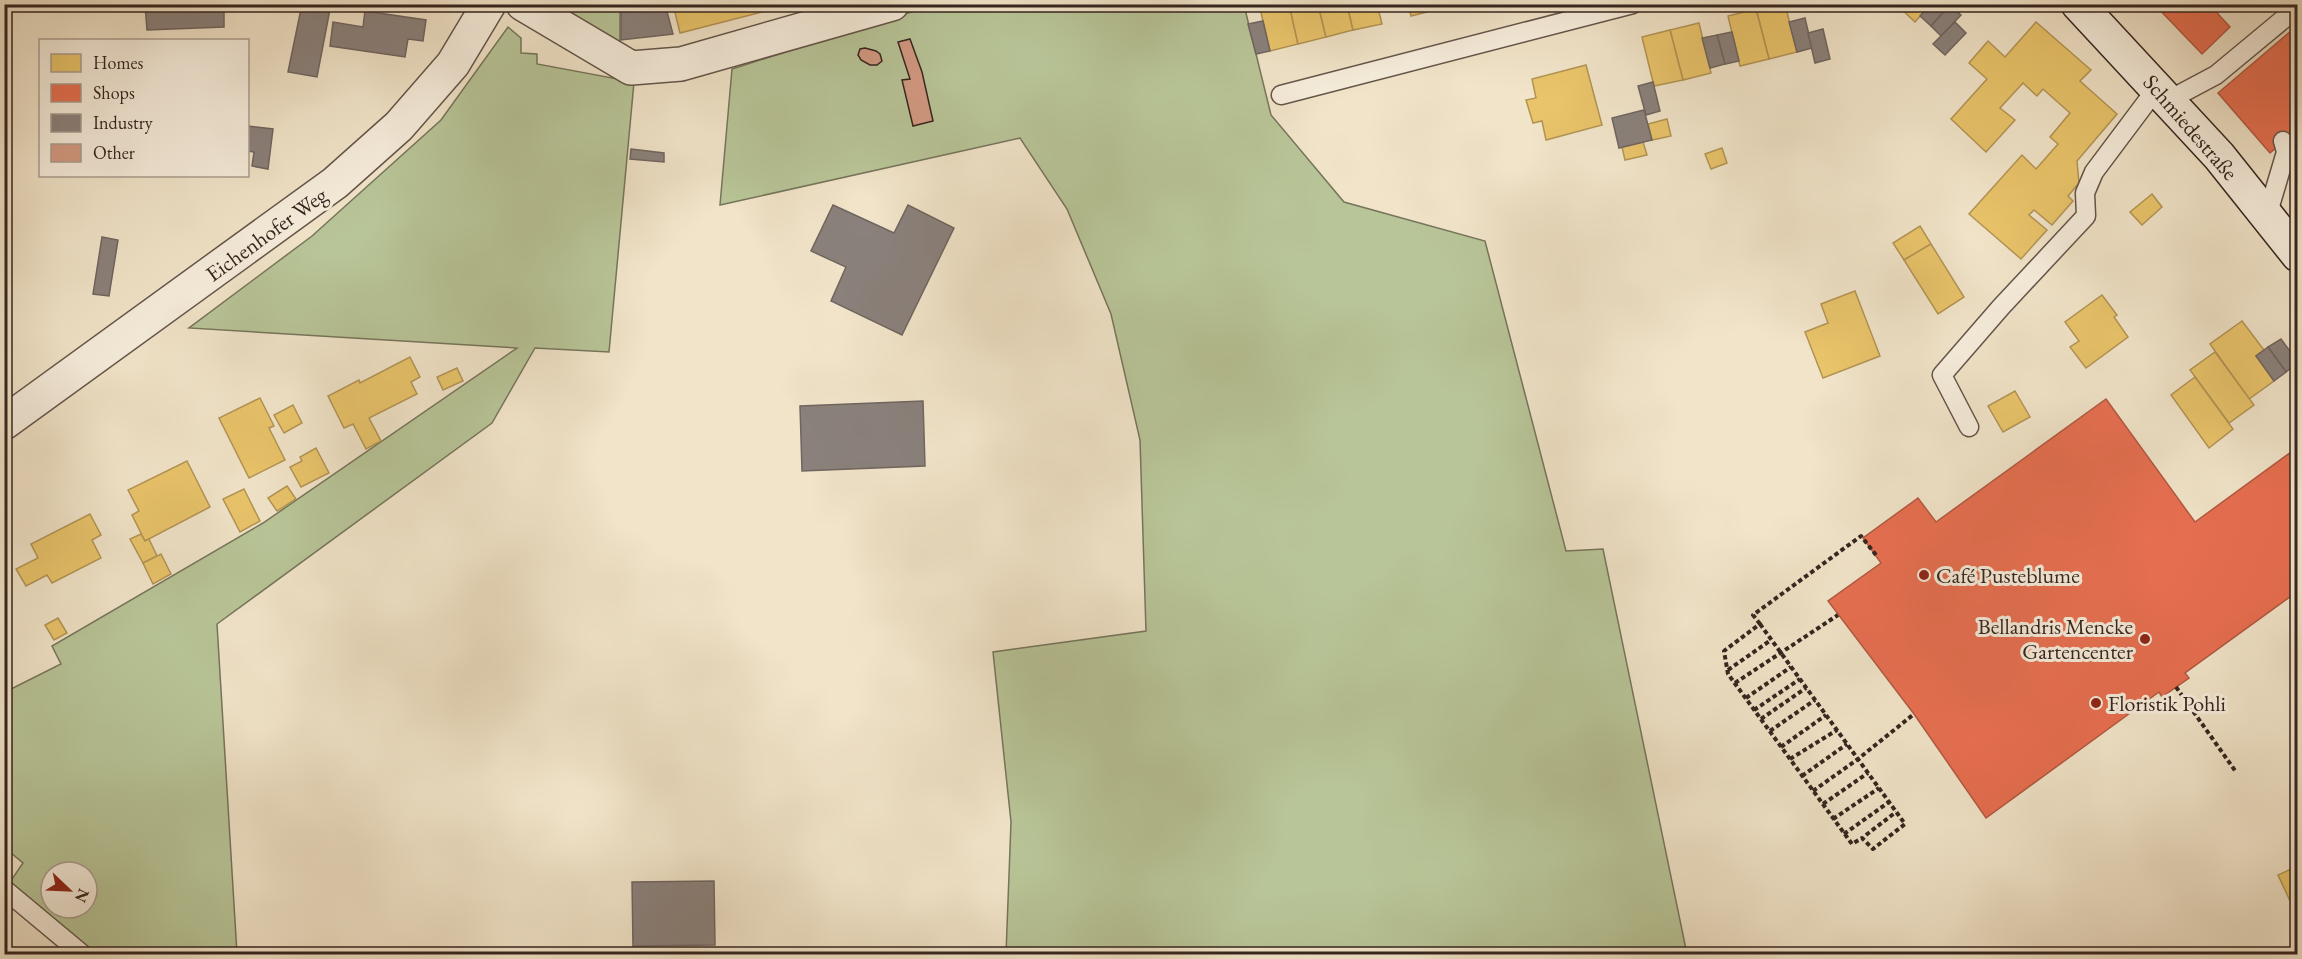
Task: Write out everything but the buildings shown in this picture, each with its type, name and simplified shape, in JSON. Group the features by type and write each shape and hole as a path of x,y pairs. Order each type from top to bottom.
{"street":[{"name":"Eichenhofer Weg","path":"4,423 335,183 399,126 453,64 489,4"},
{"path":"523,4 631,68 681,64 892,4"},
{"name":"Schmiedestraße","path":"2078,4 2219,156 2298,255"}],"lane":[{"path":"1281,95 1633,4"},
{"path":"1969,427 1942,375 2001,307 2086,216 2085,193 2094,172 2163,94 2224,79 2258,49 2298,6"},
{"path":"2267,216 2289,145"},
{"path":"4,889 82,954"}],"path":[{"path":"1760,624 1724,651 1728,670 1754,710 1852,844 1862,838 1873,849 1905,824 1800,679 1781,654 1760,624 1753,615 1861,536 1876,555"},
{"path":"1735,683 1838,615"},
{"path":"1728,670 1771,640"},
{"path":"1746,698 1791,667"},
{"path":"1754,710 1800,679"},
{"path":"2176,687 2236,772"},
{"path":"1761,719 1806,688"},
{"path":"1770,731 1815,700"},
{"path":"1813,791 1858,759 1914,714"},
{"path":"1781,747 1826,715"},
{"path":"1790,759 1837,730"},
{"path":"1802,776 1847,744"},
{"path":"1823,804 1868,773"},
{"path":"1833,819 1879,788"},
{"path":"1844,834 1889,802"},
{"path":"1866,835 1896,812"}],"green space":[{"path":"555,5 620,5 620,46"},
{"path":"933,5 1244,5 1271,115 1344,202 1485,241 1566,551 1603,549 1687,954 1006,954 1011,822 993,652 1146,631 1140,440 1111,314 1067,209 1020,138 720,205 732,69"},
{"path":"508,27 521,38 521,53 537,54 537,64 634,82 609,352 535,348 492,423 217,624 237,954 93,954 51,920 99,920 99,860 39,860 39,910 8,885 23,863 5,848 5,692 61,664 52,646 263,523 517,348 189,328 312,236 441,120"}],"place":[{"name":"Café Pusteblume","path":"1924,575"},
{"name":"Bellandris Mencke Gartencenter","path":"2145,639"},
{"name":"Floristik Pohli","path":"2096,703"}]}
